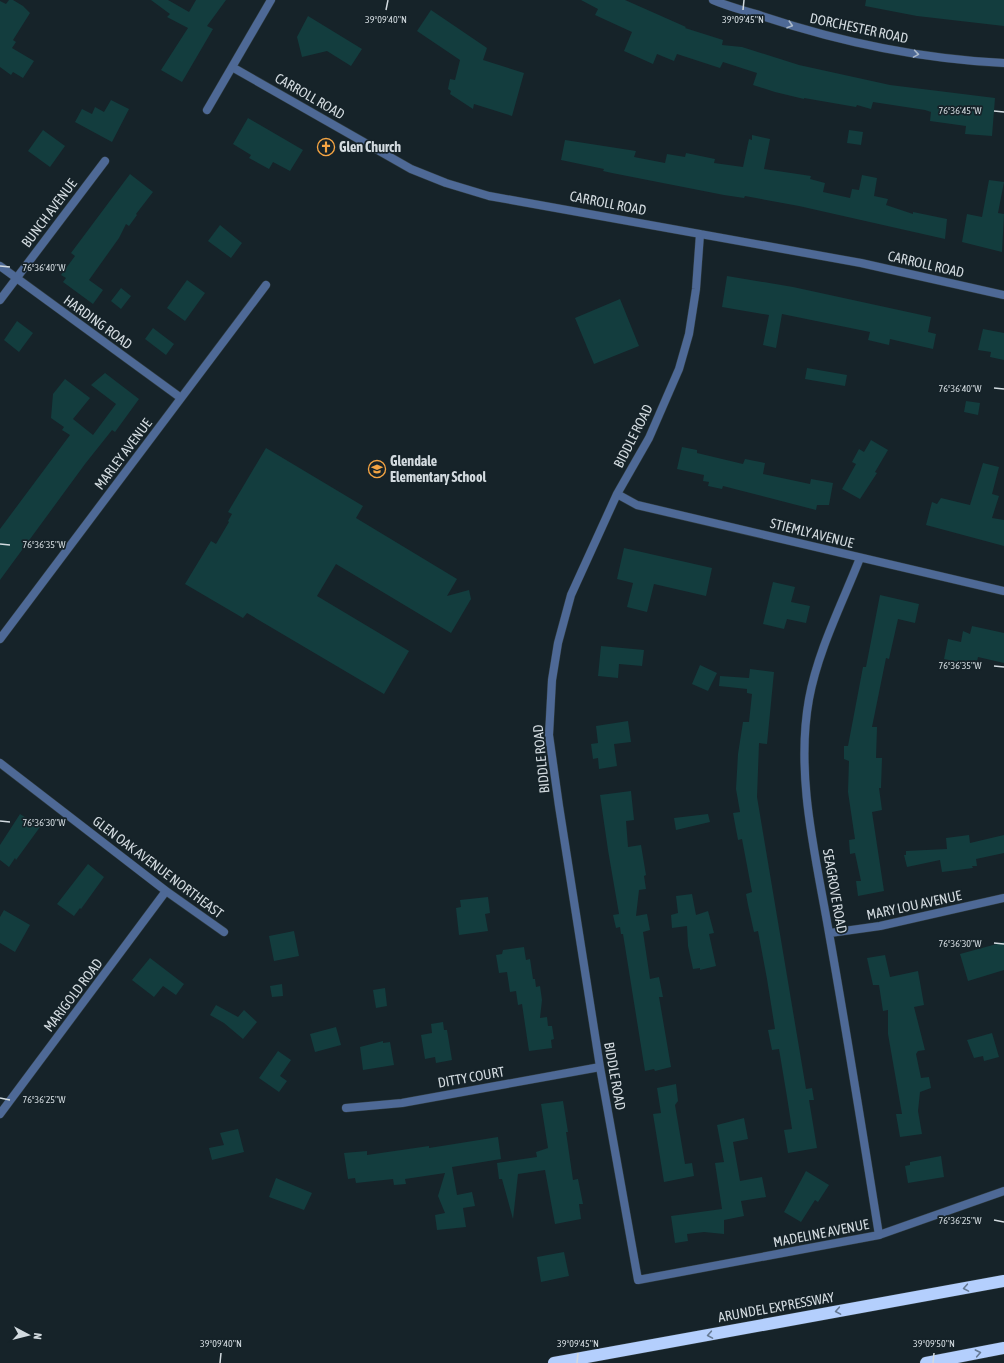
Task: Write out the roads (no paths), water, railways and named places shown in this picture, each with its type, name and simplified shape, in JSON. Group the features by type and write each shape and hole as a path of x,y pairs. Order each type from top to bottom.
{"highway":[{"name":"ARUNDEL EXPRESSWAY","path":"554,1363 1004,1281"},
{"path":"926,1363 1004,1348"}],"street":[{"path":"207,110 271,0"},
{"name":"DORCHESTER ROAD","path":"713,0 809,32 850,42 918,54 1004,63"},
{"name":"CARROLL ROAD","path":"232,67 411,169 446,183 489,196 861,262 1004,295"},
{"name":"BUNCH AVENUE","path":"0,300 105,160"},
{"name":"BIDDLE ROAD","path":"638,1280 600,1067 549,735 552,680 558,643 571,595 617,494 649,438 680,369 689,334 696,289 700,234"},
{"name":"HARDING ROAD","path":"0,266 181,398"},
{"name":"MARLEY AVENUE","path":"0,639 266,285"},
{"name":"STIEMLY AVENUE","path":"617,494 637,505 1004,591"},
{"name":"SEAGROVE ROAD","path":"860,558 821,656 809,698 806,725 809,822 830,934 879,1235"},
{"name":"GLEN OAK AVENUE NORTHEAST","path":"0,763 166,891 224,932"},
{"name":"MARIGOLD ROAD","path":"0,1114 166,891"},
{"name":"MARY LOU AVENUE","path":"830,934 880,926 1004,898"},
{"name":"DITTY COURT","path":"346,1108 402,1103 600,1067"},
{"name":"MADELINE AVENUE","path":"638,1280 879,1235 1004,1191"}],"place":[{"name":"Glen Church","path":"326,147"},
{"name":"Glendale Elementary School","path":"377,469"}]}
